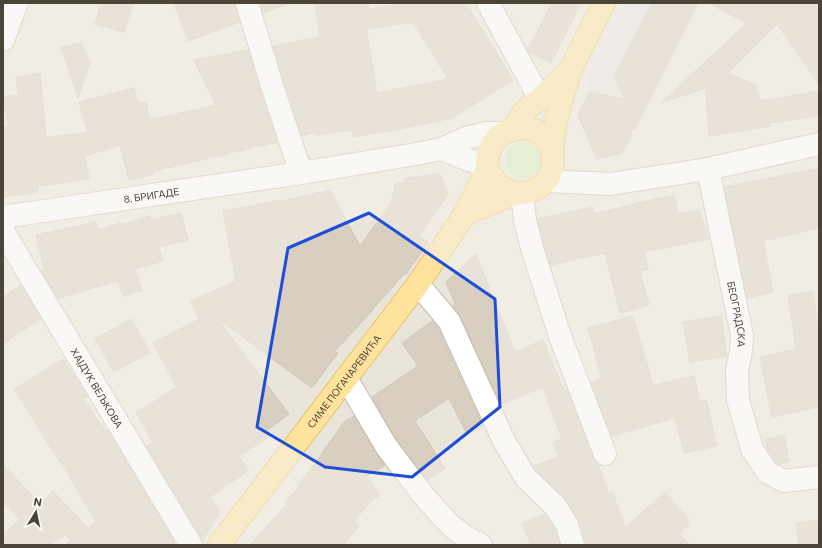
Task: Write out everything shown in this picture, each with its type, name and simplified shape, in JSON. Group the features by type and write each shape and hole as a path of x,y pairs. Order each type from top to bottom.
{"main road":[{"path":"465,214 519,193 528,192 538,188 546,181 552,171 554,130 570,71 604,3"},
{"path":"519,193 499,186 493,178 487,167 489,150 495,140 508,131 530,106 540,99 570,71"},
{"path":"508,131 522,128 532,130 540,134 547,141 552,150"},
{"name":"СИМЕ ПОГАЧАРЕВИЋА","path":"219,545 418,284 465,214 487,167"}],"street":[{"path":"3,40 18,3"},
{"path":"247,3 273,89 301,173"},
{"path":"488,3 540,99"},
{"name":"8. БРИГАДЕ","path":"3,217 301,173 442,149 466,138 486,133 508,131"},
{"path":"546,181 610,184 708,169 819,144"},
{"path":"442,149 487,167"},
{"name":"БЕОГРАДСКА","path":"708,169 742,336 737,370 738,400 752,449 767,472 784,481 819,477"},
{"path":"519,193 526,227 555,322 605,454"},
{"name":"ХАЈДУК ВЕЉКОВА","path":"3,231 191,545"},
{"path":"418,284 448,321 504,441 526,478 556,507 566,525 573,545"},
{"path":"346,378 386,446 424,495 450,525 466,537 481,545"}],"highlighted area":[{"path":"369,213 495,299 500,407 412,477 325,467 257,427 288,248"}],"shaded area":[{"path":"3,3 819,3 819,545 3,545"},
{"path":"622,3 652,3 615,74 622,93 613,97 589,92 589,69"}],"green space":[{"path":"527,142 536,147 540,153 540,167 536,173 527,178 519,178 510,173 506,167 505,156 510,147 516,143"}],"building":[{"path":"101,3 133,3 124,32 95,24"},
{"path":"174,3 235,3 240,22 188,41"},
{"path":"260,3 284,3 285,5 263,13"},
{"path":"315,3 368,3 369,9 402,4 401,3 466,3 513,80 452,118 353,137 352,130 316,135 316,132 302,136 273,46 320,37","holes":["413,22 448,79 377,93 366,29"]},
{"path":"552,3 581,3 551,63 529,52 528,50"},
{"path":"652,3 698,3 634,130 630,130 632,135 622,153 597,159 578,115 589,92 624,99 615,74"},
{"path":"708,3 819,3 819,84 777,24 728,73 755,85 761,101 819,91 819,116 769,123 770,126 709,136 706,88 661,103 747,23"},
{"path":"81,43 90,62 78,98 61,47"},
{"path":"248,50 278,142 258,147 257,145 238,152 237,150 218,157 154,171 154,174 129,180 120,145 85,156 89,179 37,186 38,192 3,197 3,127 8,127 4,97 19,95 16,77 40,73 46,138 88,132 79,102 134,88 138,103 146,102 150,120 216,105 194,60"},
{"path":"819,168 819,228 763,241 773,292 747,298 724,187"},
{"path":"440,174 448,195 419,236 429,242 406,274 404,274 335,351 338,353 312,388 217,318 289,414 266,431 270,436 239,456 249,470 210,497 220,512 202,541 146,446 153,442 136,413 177,387 153,343 199,319 191,301 236,281 223,211 283,201 330,190 360,246 391,203 396,182 404,183 406,178"},
{"path":"674,195 678,214 699,210 709,239 644,252 648,269 640,271 649,305 620,313 605,253 551,265 544,245 538,219 593,207 594,214"},
{"path":"181,213 188,240 159,247 163,261 135,269 142,290 123,296 118,281 58,298 41,271 44,269 36,235 96,222 98,230 150,216 151,220"},
{"path":"476,254 515,352 543,340 564,391 567,390 593,458 598,464 608,493 612,491 625,528 665,492 688,518 688,525 679,534 690,545 585,545 579,521 567,500 533,466 559,457 553,442 562,439 543,387 501,404 460,316 453,306 455,304 446,282"},
{"path":"21,285 41,318 3,344 3,297"},
{"path":"813,291 819,333 819,407 772,417 760,357 796,349 788,295"},
{"path":"633,316 653,385 694,376 700,402 706,400 717,446 684,453 675,418 611,436 591,382 602,378 588,328"},
{"path":"721,316 727,356 690,362 683,322"},
{"path":"131,319 150,352 114,372 95,339"},
{"path":"432,321 438,328 483,426 467,434 449,398 415,421 445,468 427,480 396,439 372,397 418,366 402,343"},
{"path":"63,359 87,396 83,399 106,431 108,430 176,545 65,545 70,541 66,535 62,538 61,536 50,545 3,545 3,534 20,520 3,502 3,464 40,504 53,491 88,528 96,521 69,477 70,476 14,389"},
{"path":"354,416 375,452 385,465 367,476 380,495 371,501 354,521 359,526 343,545 250,545 287,504 285,502 299,487 298,485 344,422"},
{"path":"784,435 789,462 779,464 767,448 765,439"},
{"path":"545,514 555,530 560,545 531,545 522,523"},
{"path":"819,520 819,545 799,545 796,523"}]}
